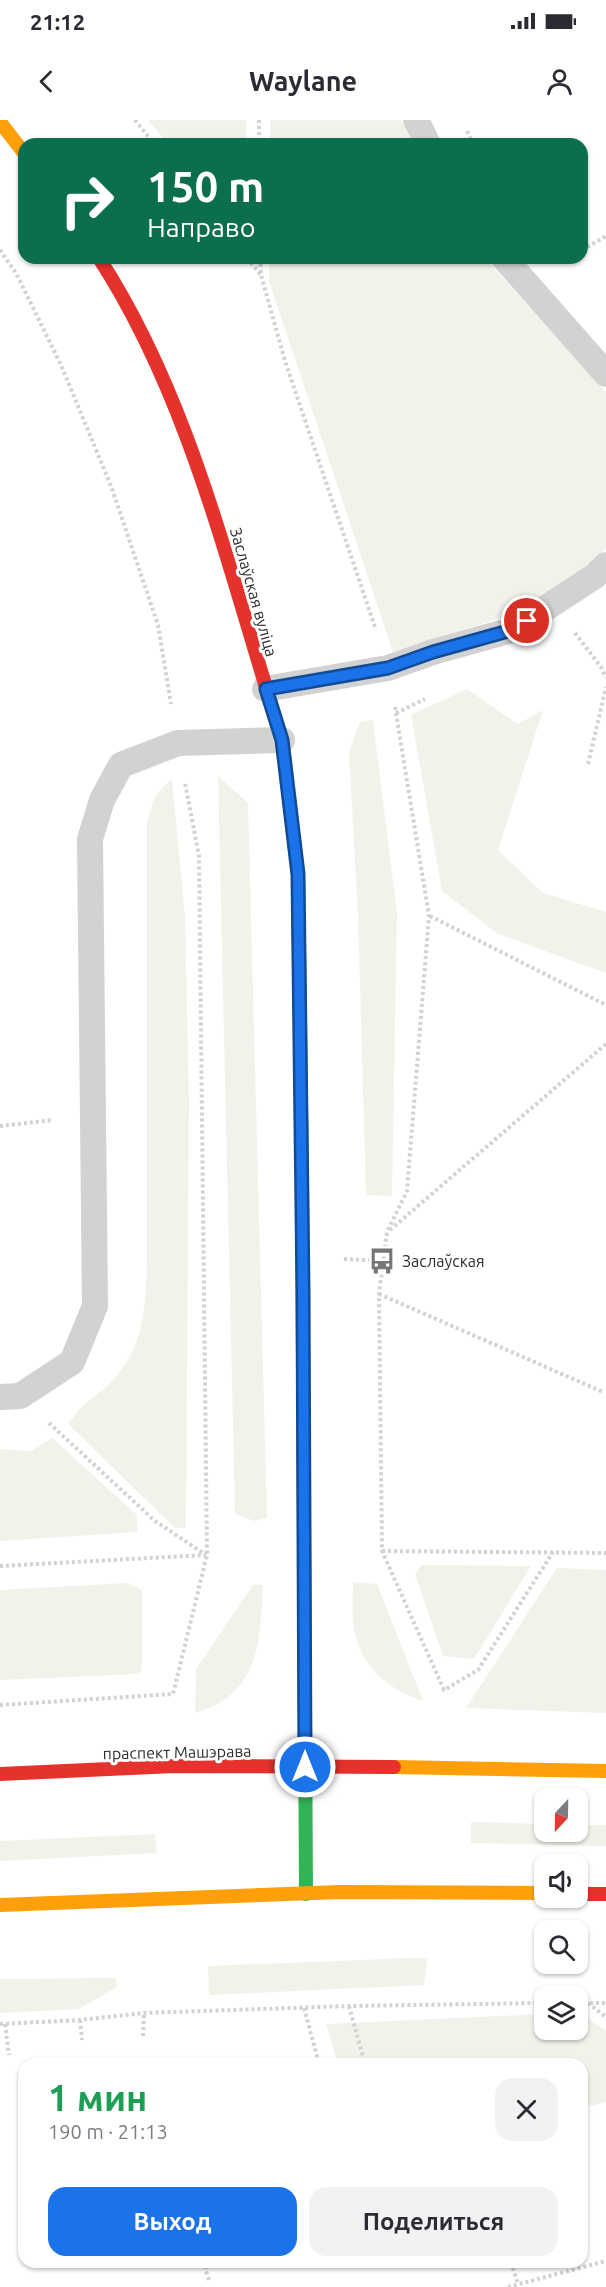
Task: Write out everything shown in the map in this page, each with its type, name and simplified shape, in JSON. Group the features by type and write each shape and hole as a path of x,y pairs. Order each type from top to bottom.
{"main road":[{"path":"0,122 18,145"},
{"name":"Заслаўская вуліца","path":"103,264 123,295 172,400 218,526 282,740 298,874 304,1304 306,1894"},
{"name":"праспект Машэрава","path":"0,1774 174,1766 606,1771"},
{"path":"0,1905 145,1898 451,1890 534,1893"},
{"path":"588,1894 606,1894"}],"lane":[{"path":"416,120 425,138"},
{"path":"509,264 606,374"},
{"path":"266,689 388,668 433,652 512,630 595,576 606,565"},
{"path":"0,1397 20,1396 72,1362 95,1305 90,838 102,801 122,765 178,743 282,740"}],"path":[{"path":"135,120 149,138"},
{"path":"259,120 259,138"},
{"path":"588,246 606,236"},
{"path":"0,250 16,273 61,365 111,486 158,625 199,856 207,1555 173,1694 0,1706"},
{"path":"252,264 261,275"},
{"path":"260,264 261,275 285,361 388,668 429,916 407,1191 387,1232 379,1293 382,1551 444,1690 478,1670 553,1552"},
{"path":"574,632 604,668 606,678"},
{"path":"588,764 606,687"},
{"path":"429,916 606,1005"},
{"path":"387,1232 606,1044"},
{"path":"0,1126 93,1117"},
{"path":"379,1293 603,1392"},
{"path":"59,1432 155,1521 207,1555"},
{"path":"382,1551 606,1553"},
{"path":"0,1566 207,1555"},
{"path":"588,2002 606,2003"},
{"path":"588,2002 606,2017"},
{"path":"9,2055 3,2024 80,2020 144,2013 348,2006 534,2003"},
{"path":"348,2006 363,2058"},
{"path":"304,2008 317,2058"},
{"path":"143,2036 144,2013"},
{"path":"80,2020 82,2040"},
{"path":"588,2266 606,2261"},
{"path":"205,2268 209,2280"},
{"path":"513,2268 518,2284"},
{"path":"508,2287 579,2268"}],"shaded area":[{"path":"148,120 246,120 247,138 163,138"},
{"path":"270,120 401,120 410,138 270,138"},
{"path":"269,264 490,264 606,392 606,548 590,565 510,615 393,652 269,281"},
{"path":"467,689 518,724 543,710 498,850 543,893 606,912 606,973 498,934 442,891 411,715"},
{"path":"373,720 397,913 392,1196 366,1195 358,915 349,752 360,722"},
{"path":"218,776 248,803 267,1518 254,1521 235,1514"},
{"path":"172,779 185,916 189,1101 186,1528 175,1528 68,1424 83,1406 114,1379 125,1365 142,1323 147,1261 147,823 155,798"},
{"path":"52,1438 137,1515 137,1532 0,1541 0,1449 31,1451"},
{"path":"422,1565 531,1566 474,1659 443,1656 415,1574"},
{"path":"557,1568 606,1570 606,1713 466,1708"},
{"path":"353,1582 377,1584 423,1701 396,1689 374,1671 366,1660 355,1634"},
{"path":"127,1583 142,1590 142,1669 139,1674 0,1680 0,1590"},
{"path":"253,1585 263,1585 259,1634 252,1665 234,1692 218,1704 195,1713 196,1669"},
{"path":"471,1822 534,1824 534,1842 588,1842 588,1825 606,1825 606,1846 471,1843"},
{"path":"155,1834 157,1853 0,1861 0,1841"},
{"path":"428,1958 424,1985 209,1995 208,1966"},
{"path":"116,1978 117,1987 79,2009 0,2013 0,1979"},
{"path":"534,2014 534,2040 588,2040 588,2018 606,2031 606,2102 588,2106 588,2058 336,2058 326,2024"}],"traffic: fast":[{"path":"265,684 282,740 298,874 302,1180"},
{"path":"304,1535 306,1894"}],"traffic: slow":[{"path":"0,122 18,145"},
{"path":"394,1767 606,1771"},
{"path":"0,1905 340,1892 534,1893"}],"traffic: jam":[{"path":"103,264 154,358 197,465 265,684"},
{"path":"302,1180 304,1535"},
{"path":"0,1774 174,1766 394,1767"},
{"path":"588,1894 606,1894"}],"place":[{"name":"Заслаўская","path":"382,1261"}],"route":[{"path":"305,1767 298,874 282,740 266,689 388,668 433,652 512,630 527,621"}]}
